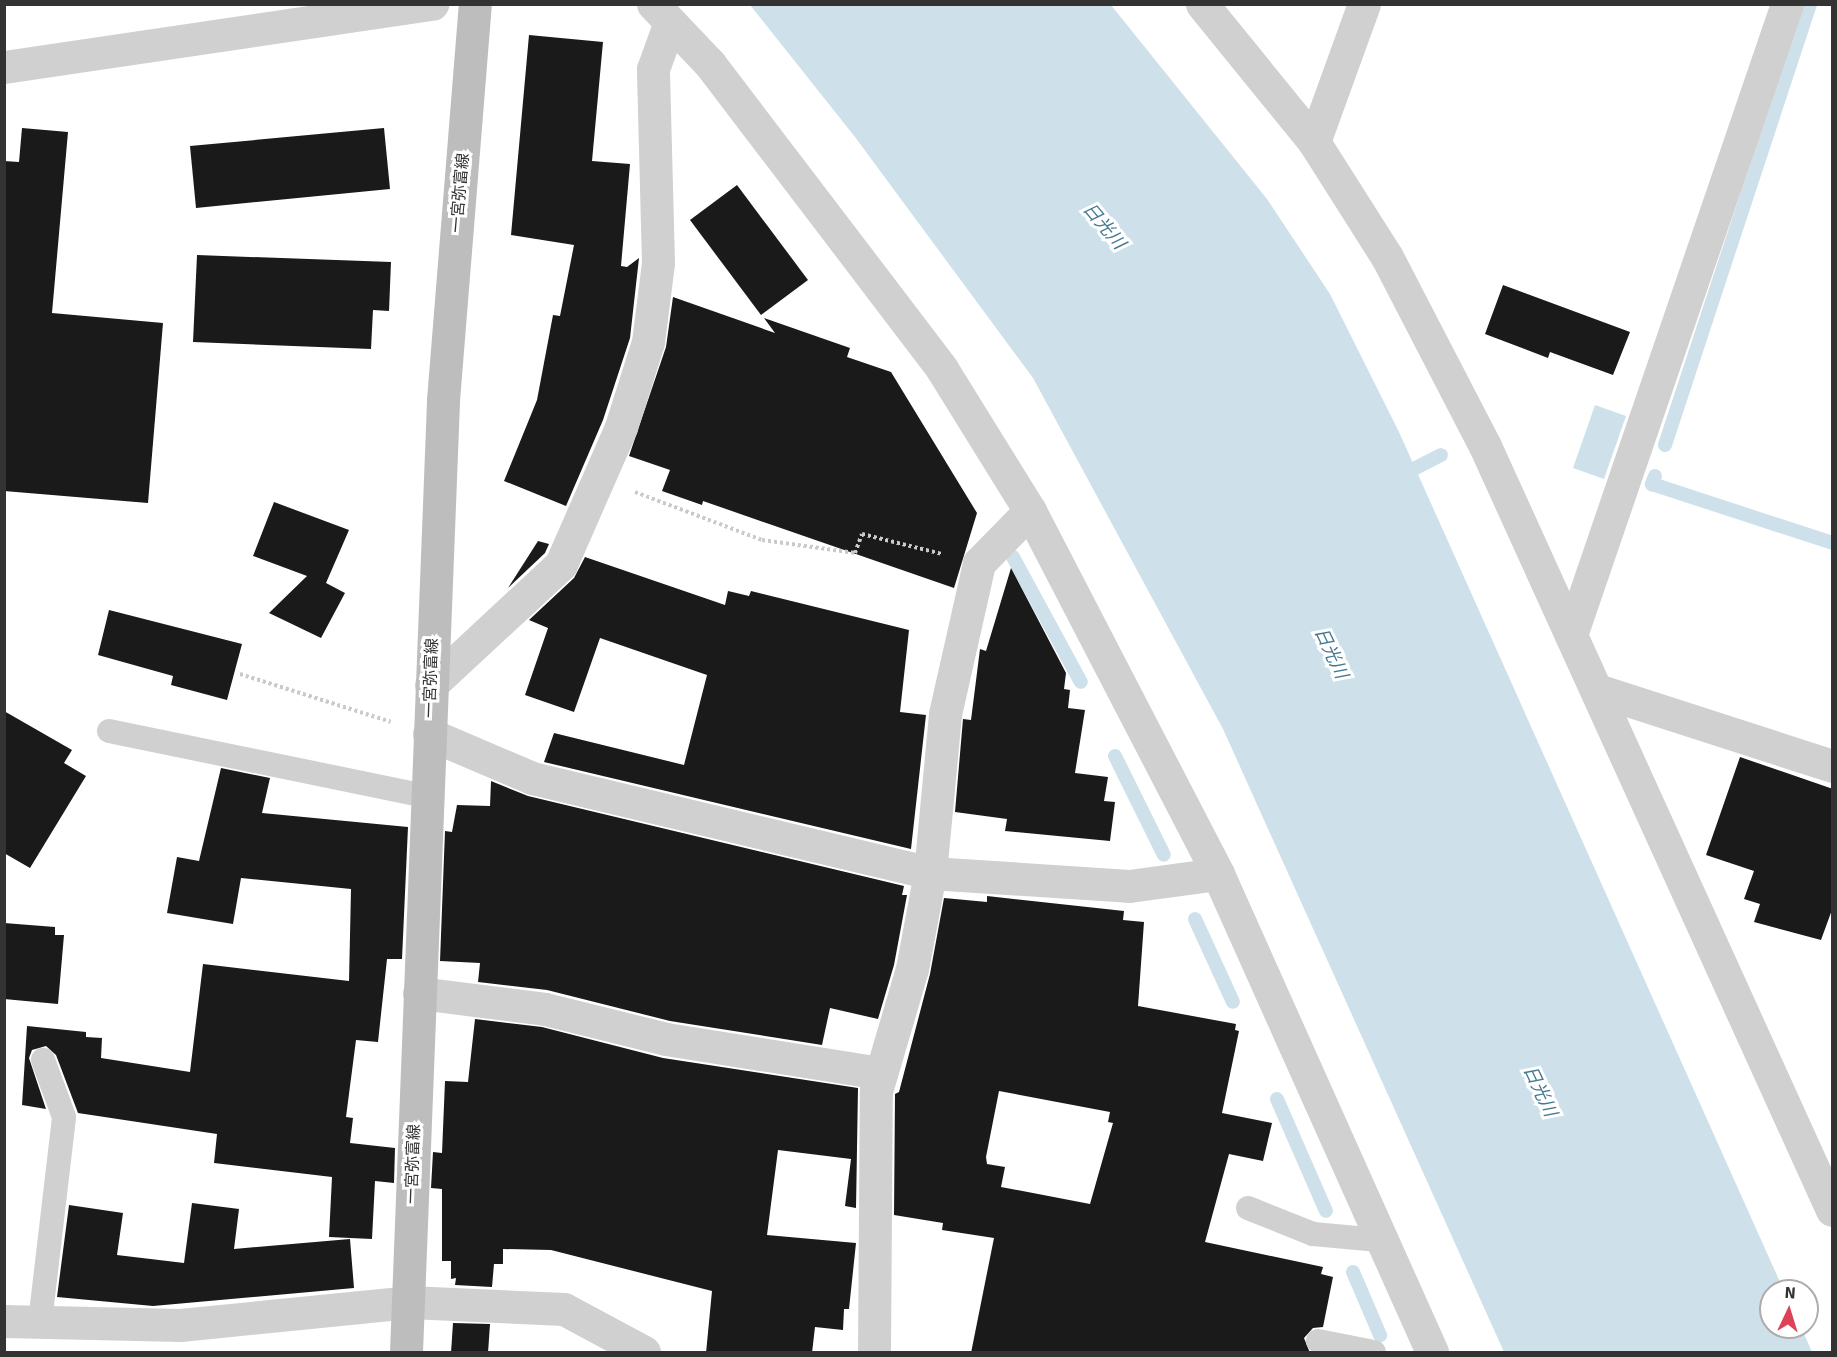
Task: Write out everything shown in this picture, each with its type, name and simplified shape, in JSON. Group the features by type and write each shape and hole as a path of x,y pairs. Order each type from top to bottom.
{"main road":[{"name":"一宮弥富線","path":"406,1353 430,685 443,399 475,4"}],"street":[{"path":"4,67 432,4"},
{"path":"1202,4 1314,142 1388,257 1485,446 1833,1210"},
{"path":"1314,142 1364,4"},
{"path":"1571,635 1786,4"},
{"path":"430,685 561,564 621,427 648,342 657,263 653,69 661,13"},
{"path":"661,13 710,64 942,369 1030,511 1218,874 1379,1240 1432,1353"},
{"path":"874,1353 875,1135 880,1073 912,969 930,873 945,714 979,563 1030,511"},
{"path":"1597,690 1833,766"},
{"path":"429,734 532,778 930,873 1129,886 1218,874"},
{"path":"419,993 545,1009 666,1040 880,1073"},
{"path":"4,1321 180,1325 409,1302 564,1309 644,1353"}],"lane":[{"path":"109,731 426,796"},
{"path":"40,1322 64,1117 43,1060"},
{"path":"1248,1208 1313,1234 1379,1240"},
{"path":"1318,1341 1374,1353"}],"path":[{"path":"598,478 762,540 855,553 862,534 979,563"},
{"path":"240,674 429,734"}],"water":[{"name":"日光川","path":"750,5 1111,5 1267,199 1330,294 1399,432 1779,1279 1759,1279 1759,1339 1806,1339 1812,1352 1504,1352 1223,729 1033,378 855,137"},
{"path":"1595,405 1626,416 1604,479 1573,468"}],"building":[{"path":"529,35 603,42 592,161 630,164 621,266 627,267 639,258 630,338 603,420 566,506 504,481 537,400 553,315 560,316 574,245 511,235"},
{"path":"22,128 68,132 52,313 163,323 148,503 4,491 4,161 19,162"},
{"path":"384,128 390,189 196,208 190,146"},
{"path":"737,185 808,280 761,315 690,220"},
{"path":"197,255 391,262 389,311 373,310 371,349 193,342"},
{"path":"1503,285 1630,332 1613,375 1550,352 1548,358 1485,334"},
{"path":"673,297 775,333 764,318 850,348 847,357 891,372 977,513 954,588 703,501 702,505 662,491 670,470 629,456 666,347"},
{"path":"274,502 349,530 326,583 345,593 321,638 269,613 307,576 253,556"},
{"path":"538,541 549,544 545,553 508,588"},
{"path":"585,557 725,605 728,591 749,596 751,591 909,630 900,712 926,715 911,849 544,762 554,733 684,765 707,675 600,638 574,712 525,695 548,628 529,620 574,578"},
{"path":"1011,568 1066,673 1064,689 1070,690 1068,708 1085,710 1075,773 1108,777 1104,801 1115,802 1110,841 1005,831 1007,819 955,812 963,719 971,720 980,649 986,651"},
{"path":"109,610 242,644 227,700 171,685 173,676 98,655"},
{"path":"4,711 72,750 64,763 86,776 30,868 4,853"},
{"path":"1740,757 1833,789 1833,907 1821,940 1754,922 1760,904 1744,899 1754,871 1706,855"},
{"path":"221,768 270,778 262,813 408,827 402,959 387,959 378,1042 356,1040 346,1117 353,1118 350,1143 395,1148 394,1183 375,1181 372,1239 329,1237 332,1177 214,1163 217,1134 78,1113 56,1055 46,1046 32,1050 29,1058 46,1109 22,1105 27,1026 86,1032 86,1037 102,1038 101,1058 190,1072 203,964 349,981 351,889 241,878 233,924 167,913 177,857 199,861"},
{"path":"491,781 528,796 904,886 902,895 907,895 894,965 878,1019 830,1008 822,1045 670,1021 547,990 478,982 480,963 440,961 445,831 452,832 457,805 490,806"},
{"path":"987,896 1124,911 1123,920 1144,922 1138,1006 1236,1024 1235,1030 1239,1031 1222,1113 1272,1123 1263,1161 1229,1154 1205,1242 1323,1267 1321,1274 1333,1277 1323,1327 1313,1328 1304,1338 1310,1353 971,1353 994,1238 942,1230 943,1223 894,1215 895,1094 899,1092 930,974 944,898 987,902","holes":["999,1091 1110,1112 1108,1122 1113,1123 1090,1204 1001,1187 1005,1167 987,1164 986,1157"]},
{"path":"4,923 55,927 55,935 64,935 58,1004 4,999"},
{"path":"475,1019 542,1027 663,1058 858,1088 856,1208 845,1206 851,1159 778,1150 767,1235 856,1243 849,1309 844,1309 843,1330 815,1327 812,1353 706,1353 712,1291 551,1250 503,1249 503,1264 494,1264 492,1287 455,1285 456,1278 451,1279 451,1261 442,1261 442,1189 431,1188 433,1152 442,1153 445,1081 468,1082"},
{"path":"192,1203 239,1209 234,1249 350,1239 354,1288 153,1306 57,1297 69,1205 123,1213 117,1255 184,1263"},
{"path":"453,1323 490,1324 488,1353 451,1353"}],"waterway":[{"path":"1665,445 1810,4"},
{"path":"1400,476 1441,455"},
{"path":"1655,476 1652,484 1832,543"},
{"path":"1013,557 1081,682"},
{"path":"1115,756 1164,855"},
{"path":"1195,919 1233,1002"},
{"path":"1277,1099 1326,1211"},
{"path":"1353,1272 1380,1335"}]}
